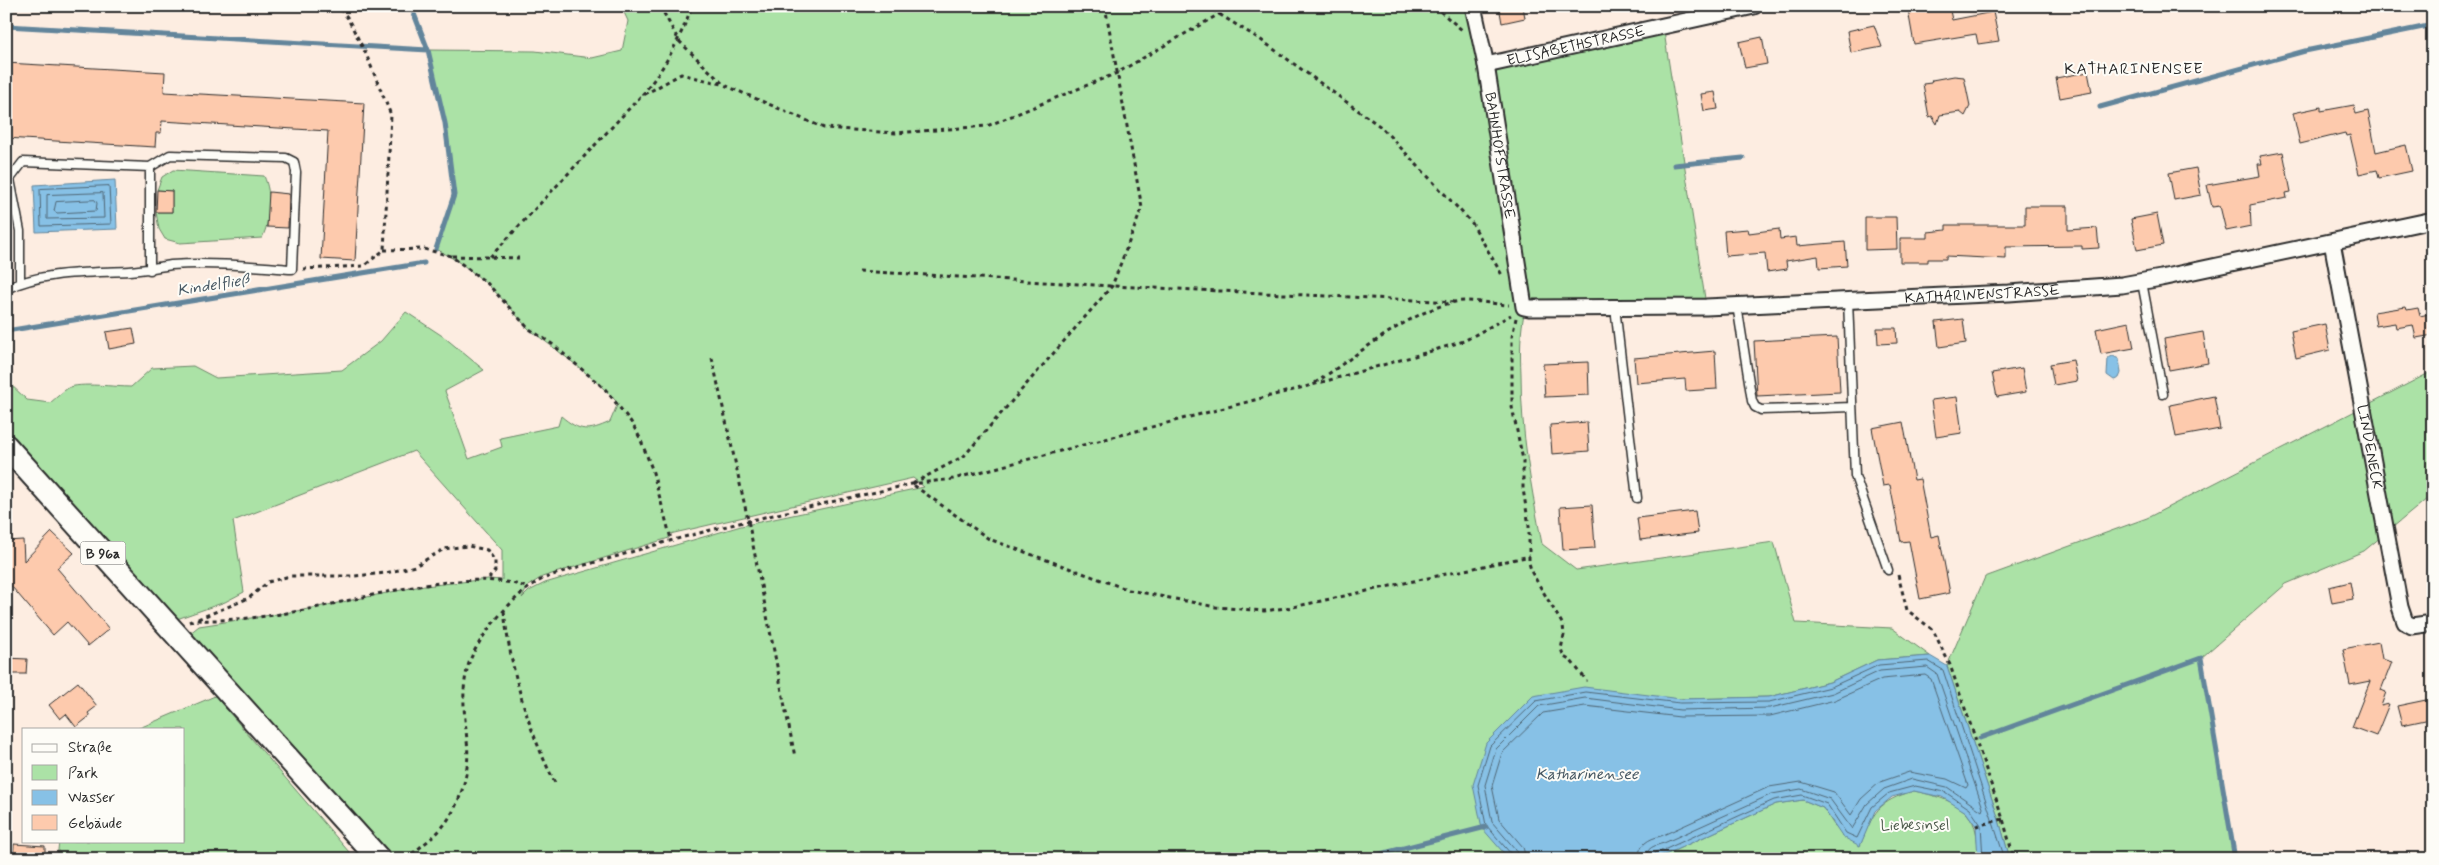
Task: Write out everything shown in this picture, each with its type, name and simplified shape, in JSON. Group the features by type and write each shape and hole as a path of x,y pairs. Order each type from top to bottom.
{"main road":[{"name":"B 96a","path":"6,446 379,859"}],"street":[{"name":"BAHNHOFSTRASSE","path":"1473,6 1486,64 1524,307"},
{"name":"ELISABETHSTRASSE","path":"1486,64 1754,6"},
{"name":"KATHARINENSTRASSE","path":"1524,307 1736,305 2009,293 2142,282 2433,220"},
{"name":"LINDENECK","path":"2332,242 2400,607 2404,622 2412,626 2433,623"}],"lane":[{"path":"6,289 20,282 65,274 150,270 170,265 221,264 292,269 296,172 294,162 286,158 170,155 150,167 23,162 10,179 20,231 20,282"},
{"path":"150,167 150,270"},
{"path":"2142,282 2162,394"},
{"path":"1848,300 1855,476 1888,570"},
{"path":"1736,305 1752,401 1755,407 1761,410 1852,407"},
{"path":"1614,307 1637,498"}],"path":[{"path":"337,6 347,17 366,54 391,115 384,250"},
{"path":"660,6 679,41 722,84"},
{"path":"490,257 640,97 658,75 679,41 692,6"},
{"path":"912,484 964,456 1112,286 1142,208 1105,6"},
{"path":"1206,6 1221,14 1381,127 1472,223 1506,281"},
{"path":"640,97 681,74 722,84 824,128 896,134 986,126 1117,73 1233,6"},
{"path":"1434,6 1481,47"},
{"path":"292,269 364,266 384,250 424,250 451,256 519,258"},
{"path":"451,256 488,283 528,328 583,370 618,403 631,422 652,469 671,539"},
{"path":"859,271 1524,307"},
{"path":"1312,385 1418,315 1457,302"},
{"path":"406,859 437,833 459,800 466,775 468,744 462,693 468,667 481,641 504,610 517,596 542,579 671,539 912,484 953,478 1312,385 1464,341 1494,326 1518,310 1512,337 1512,407 1523,460 1523,496 1529,526 1529,563 1532,573 1565,630 1561,649 1564,657 1571,661 1587,681"},
{"path":"712,358 748,520 796,757"},
{"path":"912,484 989,538 1129,590 1216,606 1264,611 1294,607 1530,556"},
{"path":"175,632 194,620 249,598 268,582 290,576 355,576 386,573 415,566 444,549 468,546 487,550 495,561 495,571 488,579"},
{"path":"1888,570 1899,576 1907,610 1933,630 1950,665 2014,859"},
{"path":"194,620 233,620 303,610 416,587 488,579 515,583 528,588"},
{"path":"504,610 508,648 518,692 543,758 556,785"},
{"path":"1976,826 2001,820"}],"green space":[{"path":"621,6 1474,6 1486,64 1663,25 1706,305 1525,309 1522,325 1521,396 1525,438 1542,544 1576,570 1774,542 1796,623 1892,628 1930,656 1877,660 1830,682 1769,697 1681,699 1509,859 383,859 189,634 199,626 303,610 416,587 488,579 502,580 502,550 414,451 233,521 244,592 225,602 174,620 6,438 6,380 27,400 50,403 73,386 131,387 152,368 193,366 216,378 342,370 381,341 406,312 444,337 484,370 445,391 469,459 502,447 500,438 558,426 561,416 579,428 584,429 596,428 610,422 618,403 608,392 529,329 482,280 464,266 436,249 454,195 445,123 428,50 535,51 592,58 622,51 628,21","holes":["913,478 924,487 741,526 545,583 529,591 522,598 528,586 542,577 669,538 670,534"]},
{"path":"173,170 264,176 267,183 269,215 262,238 180,243 165,239 159,229 156,212 172,212 172,191 157,190 162,177"},
{"path":"2433,371 2433,494 2364,551 2286,584 2201,658 2235,859 2010,859 1999,820 1947,666 1985,577 2147,518"},
{"path":"215,696 355,859 57,859 59,842 185,842 185,728 139,728"},
{"name":"Liebesinsel","path":"1914,791 1946,800 1964,810 1975,827 1978,859 1647,859 1667,854 1776,804 1803,800 1823,808 1834,825 1860,846 1873,816 1878,810 1892,799"}],"water":[{"path":"115,180 117,229 36,232 34,185"},
{"path":"2113,356 2119,359 2121,373 2119,378 2114,380 2107,375 2108,358"},
{"name":"Katharinensee","path":"1930,656 1947,666 1999,820 2010,859 1978,859 1976,826 1966,812 1942,797 1914,791 1892,797 1875,811 1860,846 1843,837 1823,808 1803,800 1776,804 1667,854 1647,859 1509,859 1482,828 1473,785 1486,743 1533,696 1584,687 1681,699 1769,697 1830,682 1877,660"}],"building":[{"path":"1499,6 1523,6 1525,18 1502,23"},
{"path":"1928,6 1949,6 1952,20 1993,12 1999,41 1978,44 1976,34 1914,44 1908,10"},
{"path":"1874,25 1882,47 1851,53 1847,31"},
{"path":"1762,37 1767,64 1745,68 1739,42"},
{"path":"6,63 165,72 164,92 364,103 355,261 321,259 328,131 162,121 161,133 156,133 155,147 6,138"},
{"path":"2088,72 2092,92 2060,98 2056,78"},
{"path":"1954,76 1964,77 1970,106 1965,116 1960,112 1940,115 1937,124 1932,116 1929,117 1923,84 1931,83 1932,80"},
{"path":"1715,92 1718,109 1704,111 1701,94"},
{"path":"2354,105 2356,114 2368,111 2376,152 2406,145 2412,171 2379,178 2377,170 2359,174 2350,135 2346,136 2345,133 2300,144 2293,113 2321,107 2321,111"},
{"path":"2283,152 2291,192 2286,193 2287,198 2250,205 2251,226 2226,231 2220,206 2212,207 2207,185 2260,176 2258,164 2262,164 2260,156"},
{"path":"2196,168 2201,195 2174,200 2169,173"},
{"path":"157,190 172,191 172,212 156,212"},
{"path":"269,192 289,194 288,228 267,227"},
{"path":"2025,206 2068,206 2068,230 2097,228 2099,248 2082,249 2082,246 2006,247 2006,259 1946,256 1946,259 1928,259 1928,262 1900,262 1900,238 1928,238 1928,232 1946,230 1946,225 2025,225"},
{"path":"2157,214 2163,245 2137,250 2131,219"},
{"path":"1865,217 1896,217 1897,249 1865,250"},
{"path":"1748,229 1749,233 1779,229 1780,239 1796,237 1797,246 1845,242 1847,266 1819,268 1818,256 1786,261 1787,269 1767,272 1765,253 1726,256 1724,231"},
{"path":"2406,307 2407,310 2418,308 2420,316 2433,313 2433,335 2416,338 2413,325 2396,328 2395,323 2376,326 2374,312"},
{"path":"1963,319 1966,343 1939,347 1936,322"},
{"path":"2129,322 2134,348 2101,354 2096,329"},
{"path":"2325,324 2330,350 2296,358 2291,331"},
{"path":"133,328 136,344 109,349 106,332"},
{"path":"1877,328 1896,328 1897,343 1878,344"},
{"path":"2203,332 2208,363 2169,370 2164,339"},
{"path":"1837,337 1840,392 1757,396 1754,341"},
{"path":"1715,351 1717,389 1686,391 1685,379 1636,383 1634,358"},
{"path":"2073,360 2077,381 2054,385 2050,364"},
{"path":"1588,362 1589,395 1545,397 1543,364"},
{"path":"2022,368 2026,392 1997,397 1992,373"},
{"path":"2214,396 2220,429 2176,437 2170,405"},
{"path":"1957,397 1962,433 1936,437 1931,400"},
{"path":"1587,422 1589,451 1552,454 1550,425"},
{"path":"1903,422 1914,480 1920,479 1931,537 1939,535 1950,593 1920,599 1909,541 1901,542 1890,485 1883,486 1872,428"},
{"path":"1592,505 1595,548 1563,550 1560,507"},
{"path":"1695,511 1698,533 1640,540 1637,518"},
{"path":"52,532 74,553 57,568 109,629 88,646 67,622 53,635 6,580 6,541 23,540 24,561"},
{"path":"2350,582 2353,599 2332,603 2329,587"},
{"path":"2379,642 2382,659 2392,662 2381,690 2386,692 2381,706 2389,704 2376,736 2352,727 2370,681 2350,685 2343,649"},
{"path":"6,658 27,659 26,674 6,674"},
{"path":"78,682 97,706 88,713 90,716 76,727 66,714 60,719 49,705"},
{"path":"2426,700 2430,719 2402,725 2397,706"},
{"path":"14,844 45,846 45,859 13,859"}],"waterway":[{"name":"Kindelfließ","path":"411,6 428,50 445,123 454,195 436,249"},
{"path":"2100,107 2305,51 2433,25"},
{"path":"6,26 428,50"},
{"path":"1674,165 1743,158"},
{"name":"Kindelfließ","path":"6,331 424,263"},
{"path":"1980,738 2201,658 2235,859"},
{"path":"1361,859 1486,827"}],"district":[{"name":"KATHARINENSEE","path":"2134,68"}]}
